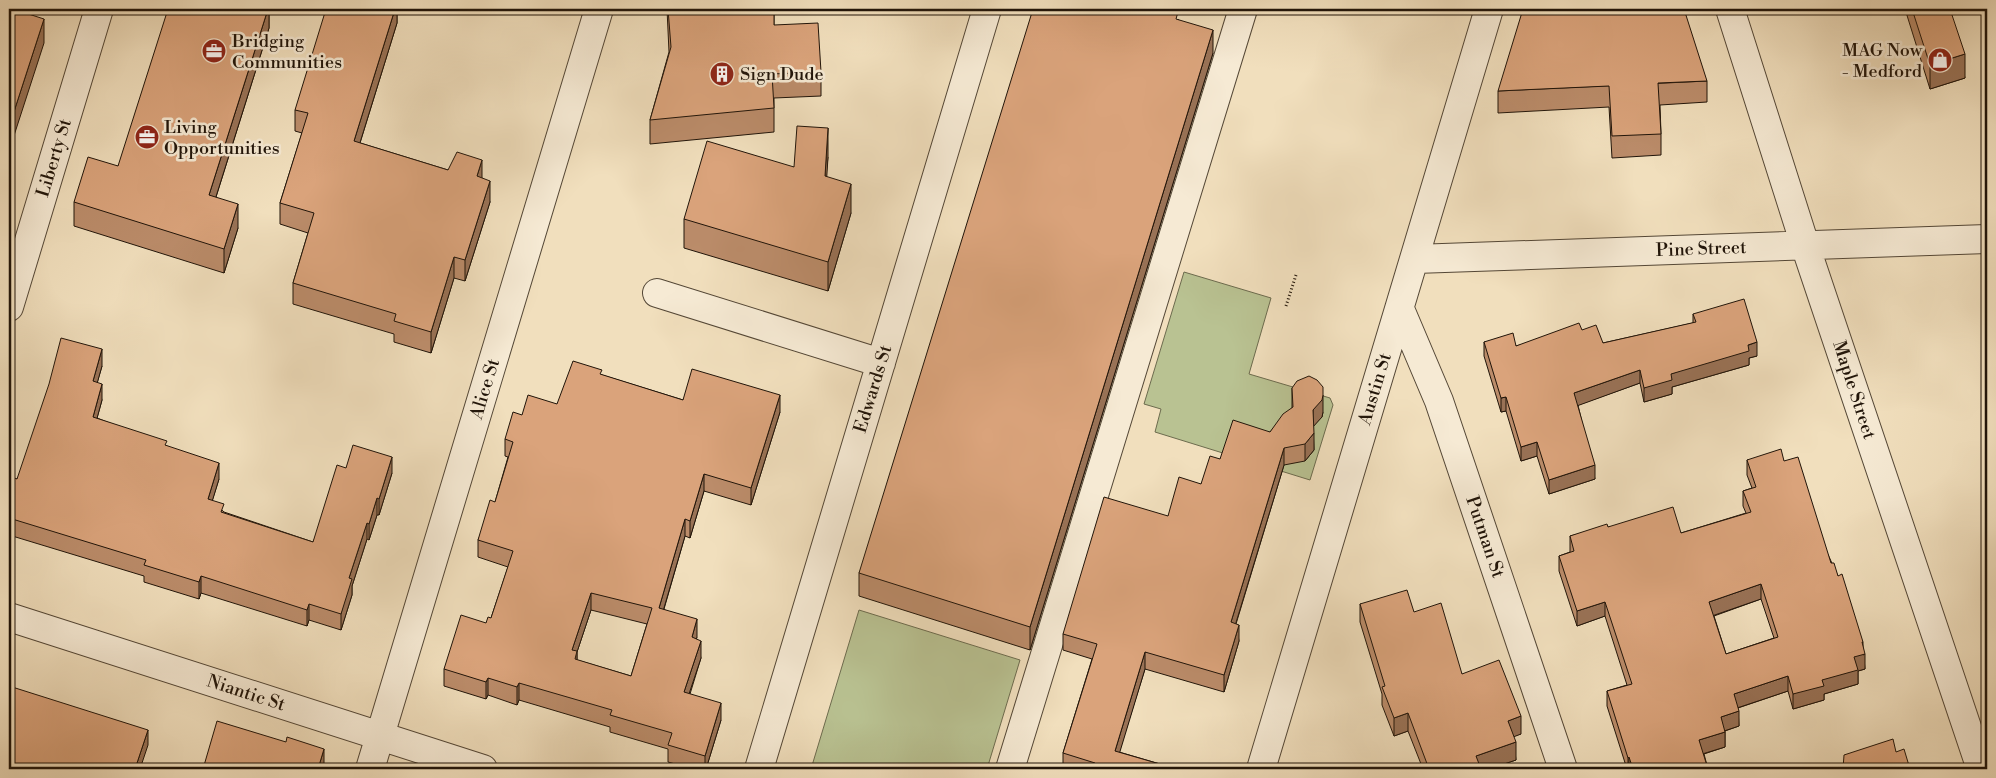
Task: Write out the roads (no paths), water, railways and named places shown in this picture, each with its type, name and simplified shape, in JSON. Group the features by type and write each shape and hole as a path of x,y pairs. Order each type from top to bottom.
{"street":[{"name":"Liberty St","path":"9,307 99,9"},
{"name":"Alice St","path":"370,769 599,9"},
{"name":"Edwards St","path":"759,769 987,9"},
{"path":"1010,769 1243,9"},
{"name":"Austin St","path":"1261,769 1490,9"},
{"name":"Maple Street","path":"1730,9 1805,245 1980,769"},
{"name":"Pine Street","path":"1415,259 1987,239"},
{"path":"657,293 880,363"},
{"name":"Putman St","path":"1400,309 1439,401 1563,769"},
{"name":"Niantic St","path":"9,616 483,769"}],"place":[{"name":"Bridging Communities","path":"214,51"},
{"name":"MAG Now - Medford","path":"1940,60"},
{"name":"Sign Dude","path":"722,74"},
{"name":"Living Opportunities","path":"147,137"}]}
